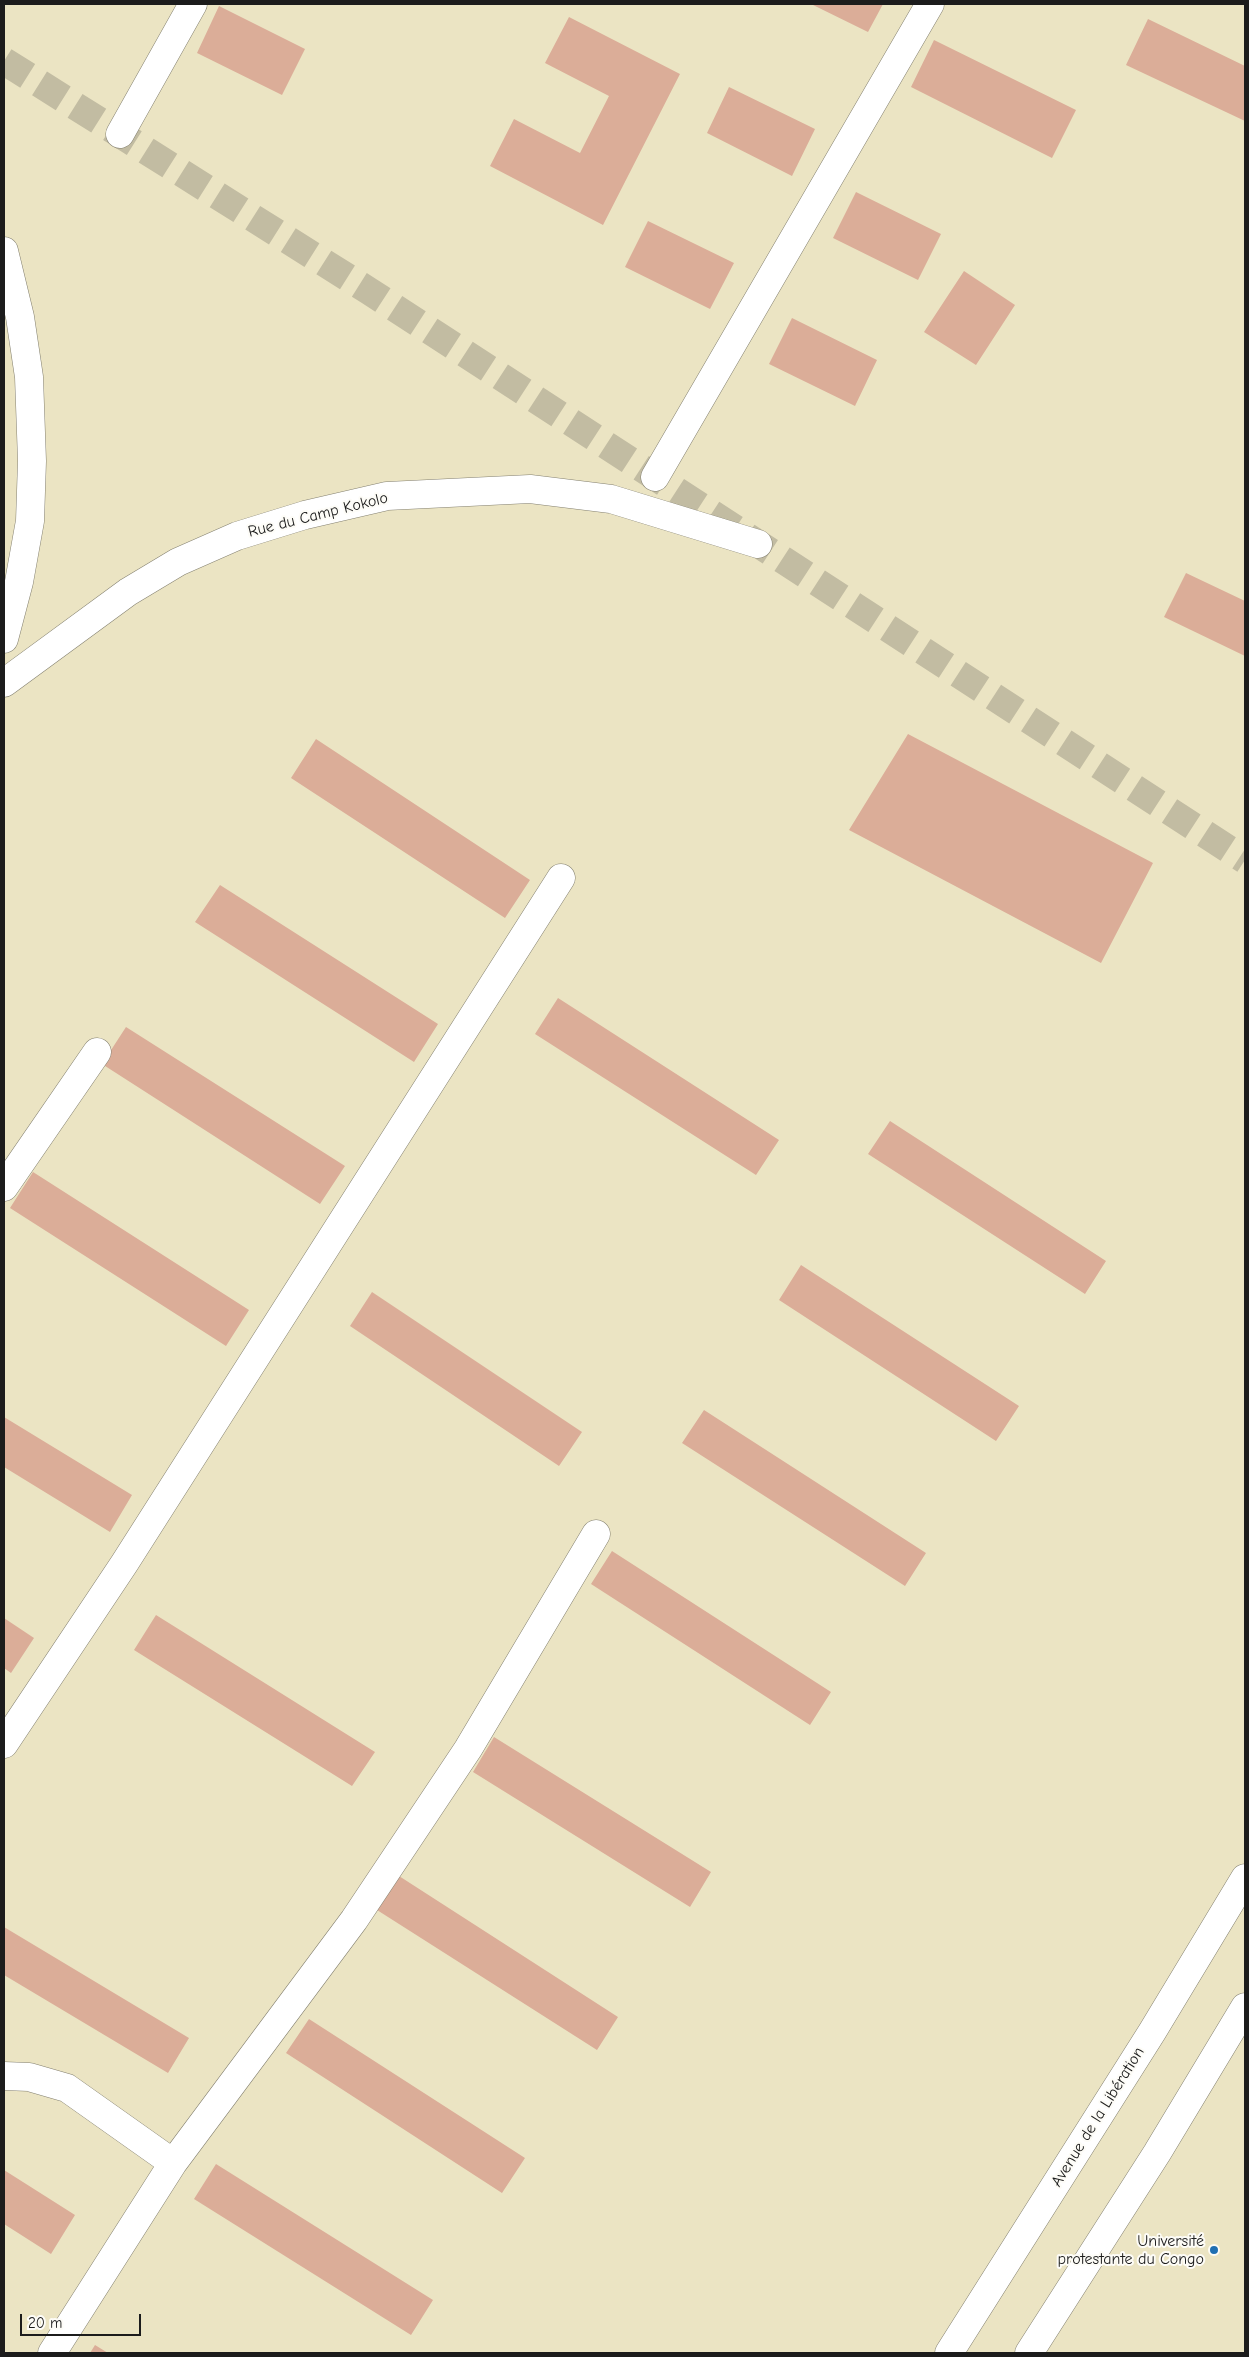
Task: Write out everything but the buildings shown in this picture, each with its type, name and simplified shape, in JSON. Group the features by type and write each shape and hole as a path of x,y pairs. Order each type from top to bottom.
{"street":[{"path":"120,134 193,4"},
{"path":"655,477 930,4"},
{"path":"4,252 20,317 29,377 32,461 30,521 19,582 4,639"},
{"name":"Rue du Camp Kokolo","path":"4,683 128,592 178,562 237,536 305,515 388,496 530,489 611,499 758,544"},
{"path":"4,1744 124,1564 561,878"},
{"path":"4,1187 97,1052"},
{"path":"52,2353 173,2164 354,1920 468,1749 596,1534"},
{"name":"Avenue de la Libération","path":"949,2353 1147,2040 1245,1878"},
{"path":"1030,2353 1157,2153 1245,2007"},
{"path":"4,2076 29,2078 67,2088 173,2164"}],"tunnel":[{"path":"4,61 369,291 1245,860"}],"place":[{"name":"Université protestante du Congo","path":"1214,2250"}]}
